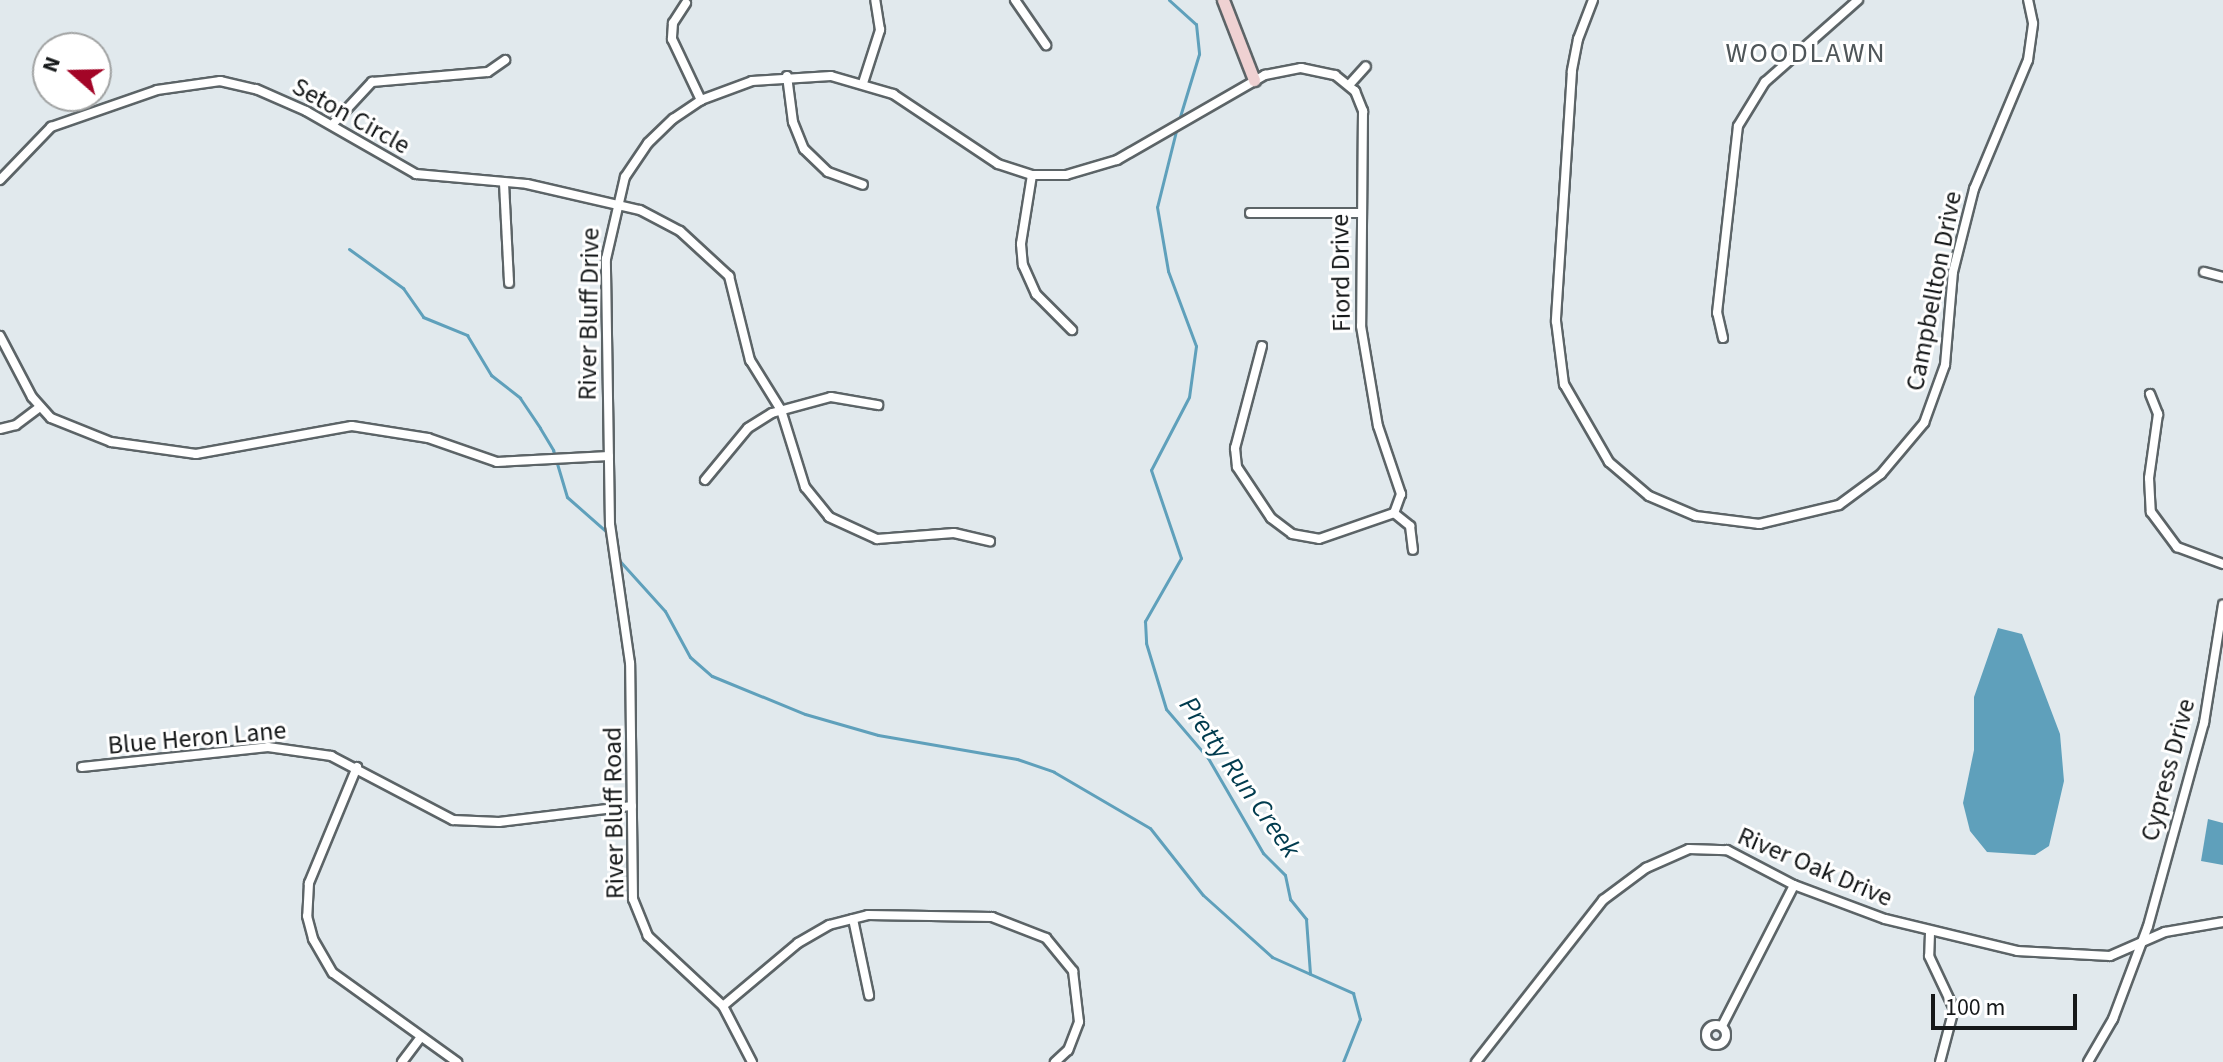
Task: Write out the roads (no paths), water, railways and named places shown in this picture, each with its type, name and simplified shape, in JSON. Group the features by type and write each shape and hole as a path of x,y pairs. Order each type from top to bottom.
{"street":[{"path":"863,83 880,30 875,0"},
{"path":"1015,0 1046,45"},
{"path":"1223,0 1254,80 1301,68 1327,72 1349,85 1366,66"},
{"name":"Campbellton Drive","path":"1593,0 1572,71 1556,321 1564,384 1609,462 1649,496 1696,516 1759,524 1839,505 1881,474 1924,423 1945,365 1953,272 1974,189 2028,60 2033,23 2028,0"},
{"path":"1723,338 1717,313 1738,126 1765,82 1858,0"},
{"path":"686,3 673,23 672,39 701,100"},
{"path":"332,125 372,82 488,72 505,60"},
{"path":"787,76 793,122 804,149 828,172 863,185"},
{"name":"River Bluff Drive","path":"626,632 613,574 606,259 616,204 639,154 673,119 701,100 752,81 787,76 831,76 863,83 907,102 983,157 1032,175 1066,175 1104,166 1254,80"},
{"name":"Seton Circle","path":"0,180 51,127 177,84 236,84 332,125 416,174 504,183 616,204 667,223 723,267 736,294 750,360 781,410 805,487 846,529 877,539 954,533 990,541"},
{"name":"Fiord Drive","path":"1349,85 1362,106 1365,131 1359,213 1363,350 1378,426 1401,494 1394,513"},
{"path":"1032,175 1021,244 1023,265 1036,294 1072,330"},
{"path":"504,183 509,283"},
{"path":"1250,213 1359,213"},
{"path":"2204,272 2223,277"},
{"path":"0,336 40,407 51,418 111,442 196,454 352,426 428,438 497,462 609,456"},
{"path":"1262,346 1235,448 1237,467 1271,518 1292,534 1319,539 1394,513 1410,526 1413,550"},
{"path":"2150,394 2158,414 2149,478 2151,512 2177,547 2223,564"},
{"path":"705,480 748,428 781,410 831,397 878,405"},
{"path":"0,429 16,425 40,407"},
{"name":"Cypress Drive","path":"2088,1062 2113,1019 2142,944 2204,723 2223,605"},
{"name":"River Bluff Road","path":"626,632 638,918 655,943 723,1006 752,1062"},
{"name":"Blue Heron Lane","path":"82,767 268,747 317,752 357,767 428,811 462,821 499,822 632,806"},
{"path":"357,767 309,883 308,924 333,973 457,1062"},
{"name":"River Oak Drive","path":"1476,1062 1603,900 1646,868 1689,849 1718,848 1794,885 1930,933 2063,955 2110,956 2165,932 2223,922"},
{"path":"1722,1026 1794,885"},
{"path":"723,1006 808,936 853,919 965,913 1008,921 1046,938 1068,962 1079,997 1073,1041 1055,1062"},
{"path":"853,919 869,995"},
{"path":"1930,933 1929,956 1954,1009 1940,1062"},
{"path":"402,1062 420,1038"}],"water":[{"path":"1998,628 2022,634 2060,734 2064,781 2049,846 2035,855 1987,852 1970,831 1963,803 1974,750 1974,697"},
{"path":"2208,819 2223,823 2223,865 2201,861"}],"waterway":[{"name":"Pretty Run Creek","path":"1169,0 1196,24 1199,54 1179,120"},
{"name":"Pretty Run Creek","path":"1177,127 1157,207 1168,271 1196,346 1189,397 1151,470 1181,558 1145,621 1146,643 1166,709 1208,758 1263,853 1285,875 1290,899 1306,919 1310,974"},
{"path":"349,249 403,288 423,317 467,335 491,375 520,398 540,428 553,450 567,497 608,533"},
{"path":"618,559 665,611 690,657 712,676 805,714 878,735 1017,759 1054,772 1150,828 1203,895 1272,957 1353,993 1360,1019 1343,1062"}],"district":[{"name":"WOODLAWN","path":"1806,53"}]}
